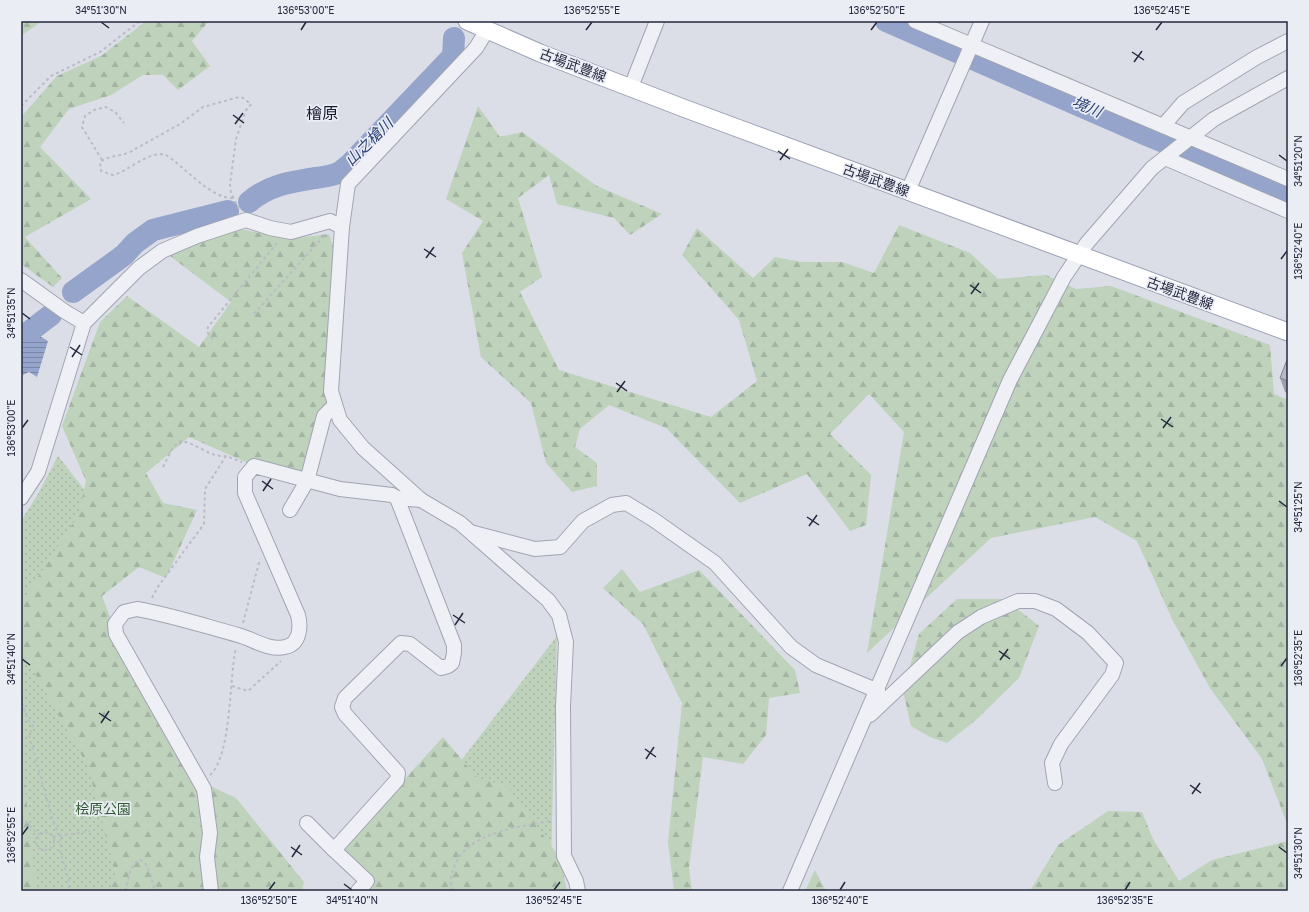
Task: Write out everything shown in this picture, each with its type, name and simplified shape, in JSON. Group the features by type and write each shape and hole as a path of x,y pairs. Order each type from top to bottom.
{"main road":[{"name":"古場武豊線","path":"467,21 540,53 1288,332"}],"street":[{"path":"631,87 657,21"},
{"path":"915,21 971,46 1192,137 1288,179"},
{"path":"908,191 961,66 982,21"},
{"path":"487,30 476,48 348,184 342,227 331,392 334,406 340,420 350,434 421,500 460,523 548,600 560,615 566,642 563,706 564,856 576,880 578,891"},
{"path":"1163,126 1183,103 1257,57 1288,41"},
{"path":"790,891 861,724 878,691 1010,380 1064,277 1078,254 1152,168 1214,119 1288,78"},
{"path":"1165,158 1288,211"},
{"path":"21,498 38,472 84,323 139,268 162,252 197,236 246,220 291,232 330,221 342,227"},
{"path":"21,280 64,311 84,323"},
{"path":"290,510 307,481 320,426 324,416 334,406"},
{"path":"211,891 207,857 210,833 204,789 116,634 115,624 124,612 137,609 240,636 276,648 286,647 294,643 301,626 298,615 245,493 245,477 254,466 340,489 421,500"},
{"path":"334,850 399,776 398,773 345,714 342,707 345,698 397,646 402,643 410,644 440,668 448,666 452,663 454,653 454,645 385,478 384,466"},
{"path":"470,532 535,549 560,546 583,521 612,504 626,503 654,520 715,563 791,647 816,665 878,691"},
{"path":"861,724 958,632 981,618 1018,601 1035,601 1056,609 1088,633 1116,663 1112,675 1061,744 1052,763 1055,783"},
{"path":"308,823 367,881 358,891"}],"path":[{"path":"21,106 48,78 100,52 140,21"},
{"path":"233,198 227,198 212,191 166,155 162,154 149,157 113,175 101,171 99,167 100,162 106,158 123,156 180,124 203,107 239,97 243,98 252,103 246,110 236,139 230,184 233,198 246,220"},
{"path":"102,160 82,127 85,116 94,110 106,106 115,112 124,123"},
{"path":"213,339 207,332 208,328 280,239 284,231"},
{"path":"254,314 327,233"},
{"path":"163,467 173,447 180,441 186,442 219,457 226,456 254,466"},
{"path":"148,611 150,602 157,588 204,524 205,489 226,456"},
{"path":"200,781 214,771 221,752 231,708 234,658 255,574 265,546 268,543"},
{"path":"232,686 248,690 288,654 293,648 294,643"},
{"path":"21,685 22,703 28,720 33,726 29,736 51,806 54,824 60,835 60,850 70,882 69,891"},
{"path":"21,817 39,835"},
{"path":"452,891 452,875 456,860 467,848 494,833 564,818"},
{"path":"54,837 90,831"},
{"path":"48,832 54,837 53,846 45,850 38,845 36,841 39,835 48,832"},
{"path":"125,891 131,869 138,860 144,861 155,891"}],"green space":[{"path":"21,21 42,21 21,36"},
{"path":"146,21 209,21 192,41 210,66 178,90 163,75 143,75 111,95 69,109 40,147 91,199 25,237 62,278 53,287 21,264 21,117 57,76 101,56"},
{"path":"478,106 500,137 522,132 597,186 662,214 630,235 614,218 557,204 549,175 518,198 542,277 520,292 559,370 711,417 757,381 739,320 682,255 697,228 753,278 775,257 802,262 842,262 874,273 899,225 970,253 998,279 1046,275 1076,289 1111,286 1270,345 1274,394 1288,400 1288,826 1262,759 1210,688 1173,621 1137,541 1095,517 991,538 867,653 904,432 869,394 830,434 871,475 866,525 850,531 807,474 740,503 666,428 609,405 580,429 575,447 597,463 597,486 572,492 546,463 531,403 481,357 462,253 483,221 446,199"},
{"path":"231,227 289,239 329,234 337,257 332,408 298,485 189,437 146,473 163,503 197,510 166,578 139,567 102,596 125,656 195,779 236,798 304,882 302,891 111,891 115,872 88,767 21,649 21,603 79,514 86,481 62,426 100,322 127,296 199,347 231,302 170,256"},
{"name":"桧原公園","path":"58,456 90,497 54,598 262,891 21,891 21,521 38,494"},
{"path":"622,569 640,592 699,570 795,670 800,693 769,698 766,735 743,764 703,757 689,868 692,891 674,891 668,842 682,703 643,624 603,588"},
{"path":"957,599 1005,599 1039,626 1019,678 976,720 947,743 930,737 911,726 903,691 919,634"},
{"path":"557,636 551,862 460,762"},
{"path":"443,737 479,780 506,784 560,858 567,891 363,891 342,848"},
{"path":"21,750 36,887 35,891 21,891"},
{"path":"1108,811 1142,812 1153,839 1179,881 1212,860 1288,841 1288,891 1030,891 1058,845"},
{"path":"815,870 826,891 805,891"}],"water":[{"path":"21,325 48,341 37,377 29,372 21,376"}],"building":[{"path":"1287,360 1288,361 1288,381 1280,378"}],"waterway":[{"name":"境川","path":"886,21 1142,133 1288,193"},
{"name":"山之槍川","path":"249,202 256,196 272,188 297,181 331,175 337,173 350,164 453,56 454,38"},
{"name":"山之槍川","path":"73,292 124,255 135,243 153,230 228,211"},
{"name":"山之槍川","path":"30,331 51,315"}],"district":[{"name":"檜原","path":"322,113"}]}
